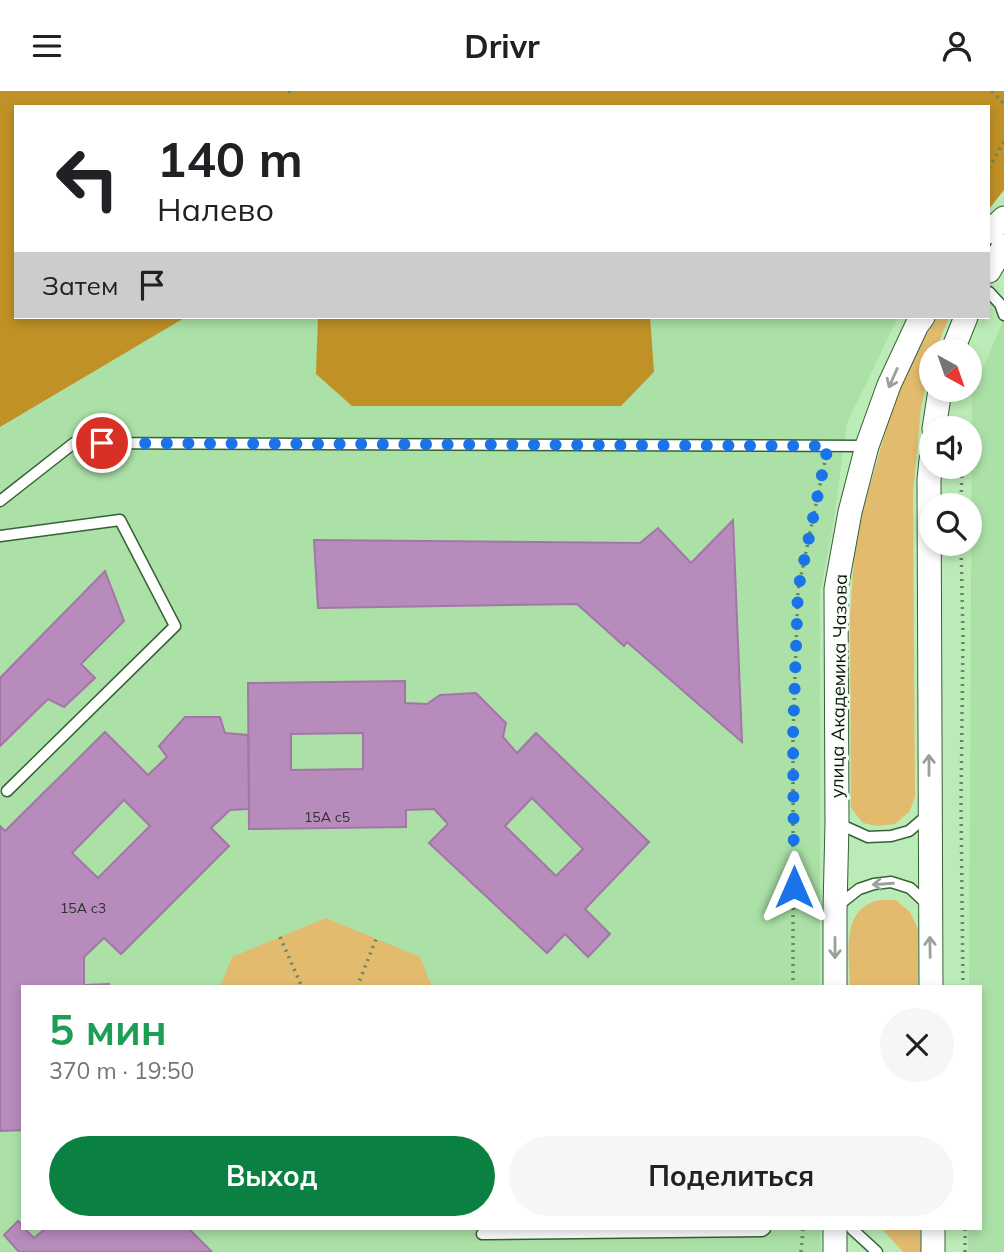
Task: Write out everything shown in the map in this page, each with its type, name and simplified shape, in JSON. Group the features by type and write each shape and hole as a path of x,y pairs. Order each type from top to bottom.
{"street":[{"path":"990,231 1004,218"},
{"path":"990,269 1004,246"},
{"name":"улица Академика Чазова","path":"835,985 836,589 850,512 867,446 889,385 922,319"},
{"path":"958,339 965,319"},
{"path":"929,479 931,985"},
{"path":"835,1230 835,1252"},
{"path":"933,1230 933,1252"}],"lane":[{"path":"990,293 1000,304 1004,315"},
{"path":"0,501 74,443 867,446"},
{"path":"0,536 120,520 176,626 7,791"},
{"path":"837,823 868,837 891,836 908,831 929,813"},
{"path":"835,909 859,889 874,884 891,883 910,888 930,907"},
{"path":"482,1234 764,1230"},
{"path":"853,1230 877,1252"}],"path":[{"path":"992,91 1004,104"},
{"path":"990,166 1004,141"},
{"path":"793,985 793,736 798,590 828,446"},
{"path":"961,556 963,985"},
{"path":"280,937 301,985"},
{"path":"358,985 376,939"},
{"path":"801,1252 803,1230"},
{"path":"965,1230 965,1252"}],"shaded area":[{"path":"0,91 1004,91 1004,190 990,208 990,105 14,105 14,319 183,319 0,427"},
{"path":"183,319 897,319 847,423 834,520 820,593 820,985 21,985 21,1230 820,1230 821,1252 0,1252 0,427"},
{"path":"318,319 650,319 654,372 621,406 352,406 316,374"},
{"path":"936,319 948,319 940,339 923,339"},
{"path":"1004,319 1004,1252 968,1252 968,1230 982,1230 982,985 969,985 971,556 982,556 982,493 971,493 972,479 982,479 982,416 972,416 972,403 982,403 982,371"},
{"path":"919,347 919,403 922,403 913,493 915,796 910,811 895,824 877,826 863,823 851,808 850,615 854,558 862,514 901,386"},
{"path":"881,900 896,900 910,912 918,929 918,985 850,985 849,939 855,916 863,908"},
{"path":"326,918 420,957 431,985 221,985 232,957"},
{"path":"883,1230 920,1230 921,1252 903,1252"}],"building":[{"path":"733,520 742,742 627,642 624,646 577,604 318,608 314,540 640,543 658,528 691,563"},
{"path":"105,571 124,621 81,664 95,678 64,707 48,699 0,746 0,678"},
{"path":"405,681 405,703 427,704 440,695 476,693 506,723 503,737 517,753 536,733 649,842 585,909 610,934 588,957 565,934 547,953 429,843 448,824 434,809 406,810 406,827 249,829 248,683","holes":["363,733 363,769 291,770 291,734","532,798 583,849 556,876 505,826"]},
{"path":"185,717 220,717 225,733 248,735 249,809 230,810 211,828 229,846 121,954 104,938 84,957 84,985 21,985 21,1130 0,1131 0,826 5,831 105,732 148,775 167,757 159,746","holes":["124,800 150,826 98,878 72,853"]},
{"path":"18,1221 21,1230 26,1230 34,1238 44,1230 190,1230 212,1252 19,1252 4,1235"}],"route":[{"path":"102,443 828,446 798,590 793,736 794,887"}]}
